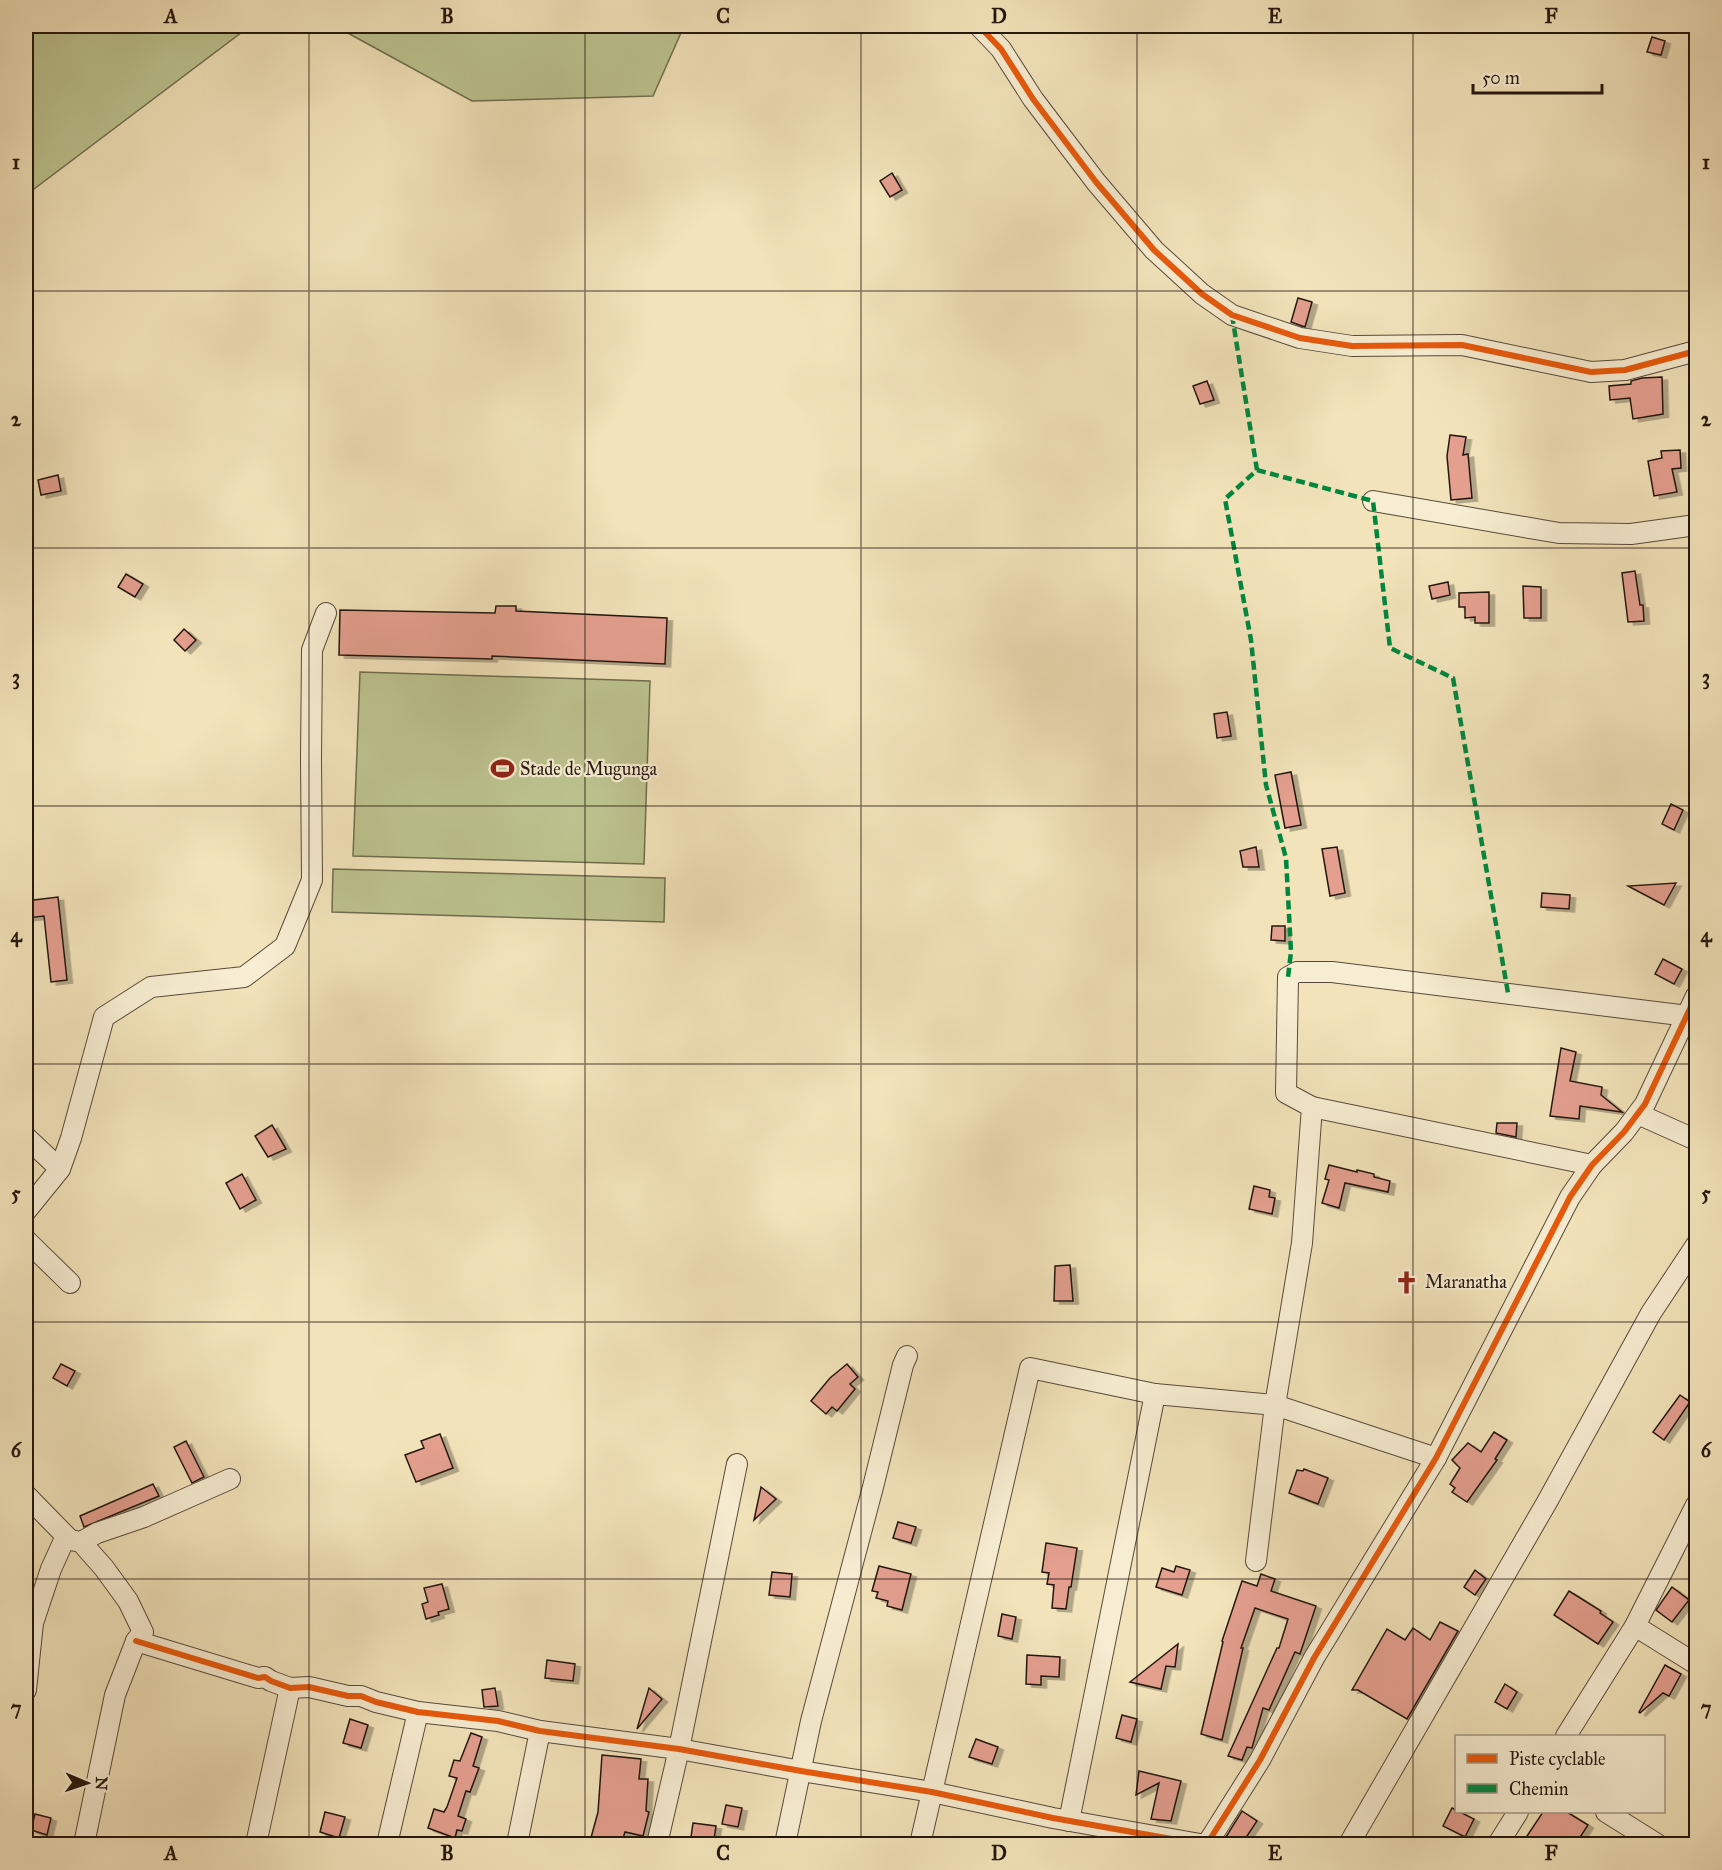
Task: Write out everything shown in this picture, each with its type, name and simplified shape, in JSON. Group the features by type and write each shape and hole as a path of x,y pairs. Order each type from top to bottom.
{"street":[{"path":"980,26 1001,50 1033,99 1096,182 1154,250 1202,294 1232,315 1300,338 1352,346 1462,345 1592,372 1624,370 1696,351"},
{"path":"1373,501 1559,533 1631,534 1696,525"},
{"path":"26,1211 60,1169 71,1138 104,1017 151,987 243,977 285,946 312,880 310,759 312,650 326,613"},
{"path":"1592,1165 1312,1107 1286,1093 1288,977 1297,972 1332,972 1688,1016"},
{"path":"1207,1845 1260,1760 1314,1658 1436,1458 1570,1197 1592,1165 1638,1114 1696,996"},
{"path":"1256,1561 1275,1405 1302,1243 1312,1107"},
{"path":"1638,1114 1696,1140"},
{"path":"26,1137 60,1169"},
{"path":"26,1240 70,1283"},
{"path":"1349,1845 1541,1512 1651,1313 1696,1245"},
{"path":"785,1845 811,1721 907,1356"},
{"path":"920,1845 1030,1368 1155,1394 1275,1405 1436,1458"},
{"path":"1069,1821 1155,1394"},
{"path":"657,1845 679,1749 737,1464"},
{"path":"26,1690 33,1623 51,1569 74,1539 144,1517 230,1479"},
{"path":"26,1495 104,1568 128,1601 143,1632 136,1641 116,1695 84,1845"},
{"path":"1567,1735 1635,1626 1692,1527 1696,1505"},
{"path":"1635,1626 1696,1664"},
{"path":"136,1641 258,1678 265,1677 290,1688 309,1687 348,1696 361,1696 418,1712 498,1721 540,1731 679,1749 932,1792 1069,1821 1200,1845"},
{"path":"256,1845 290,1688"},
{"path":"387,1845 418,1712"},
{"path":"517,1845 540,1731"},
{"path":"1498,1845 1517,1813"},
{"path":"1608,1813 1657,1845"}],"green space":[{"path":"26,26 250,26 26,195"},
{"path":"335,26 684,26 653,96 472,101"},
{"name":"Stade de Mugunga","path":"360,672 650,681 644,864 353,856"},
{"path":"333,869 665,878 664,922 332,912"}],"building":[{"path":"1652,37 1665,41 1661,55 1647,52"},
{"path":"892,173 902,190 890,197 880,181"},
{"path":"1298,298 1312,302 1305,327 1291,322"},
{"path":"1662,377 1663,414 1633,419 1630,398 1610,400 1609,386 1631,384 1631,381 1642,378"},
{"path":"1207,381 1214,400 1200,404 1193,386"},
{"path":"1450,435 1466,437 1463,455 1468,454 1472,498 1451,500 1447,456"},
{"path":"1680,450 1681,468 1672,469 1677,492 1654,496 1648,461 1662,458 1661,451"},
{"path":"58,475 61,491 41,495 38,480"},
{"path":"1635,571 1640,605 1643,605 1644,621 1628,622 1622,573"},
{"path":"126,574 143,584 135,597 118,587"},
{"path":"1448,582 1450,595 1432,599 1429,586"},
{"path":"1523,586 1541,587 1541,618 1524,618"},
{"path":"1489,592 1489,623 1475,623 1475,617 1465,618 1465,607 1459,607 1459,593"},
{"path":"496,606 516,606 516,611 667,618 665,664 492,656 492,659 339,655 340,610 495,613"},
{"path":"184,629 196,640 185,651 174,640"},
{"path":"1227,712 1231,736 1217,738 1214,714"},
{"path":"1291,772 1301,825 1285,828 1275,775"},
{"path":"1671,804 1683,810 1674,830 1662,824"},
{"path":"1256,847 1259,867 1243,867 1240,851"},
{"path":"1337,847 1345,893 1330,896 1322,849"},
{"path":"1676,883 1664,905 1628,886"},
{"path":"1542,893 1570,895 1569,909 1541,907"},
{"path":"58,897 67,980 51,982 44,916 26,918 26,901"},
{"path":"1272,926 1285,926 1285,941 1271,940"},
{"path":"1663,959 1682,969 1674,984 1655,974"},
{"path":"1561,1048 1576,1052 1570,1081 1602,1087 1601,1095 1622,1112 1580,1106 1579,1119 1550,1116"},
{"path":"1497,1123 1517,1123 1516,1137 1496,1133"},
{"path":"272,1125 286,1149 268,1157 255,1136"},
{"path":"1329,1165 1374,1174 1374,1177 1390,1181 1388,1192 1345,1183 1339,1208 1322,1203 1329,1180 1325,1179"},
{"path":"242,1174 256,1200 240,1209 226,1183"},
{"path":"1254,1186 1270,1190 1269,1197 1275,1198 1272,1214 1249,1209"},
{"path":"1070,1265 1073,1301 1054,1301 1055,1266"},
{"path":"61,1364 75,1371 67,1386 53,1378"},
{"path":"847,1364 858,1377 850,1384 855,1389 837,1411 832,1407 826,1414 811,1401 830,1378"},
{"path":"1680,1395 1690,1402 1664,1440 1653,1432"},
{"path":"1494,1432 1507,1440 1495,1459 1497,1460 1467,1502 1452,1492 1455,1488 1450,1484 1460,1468 1452,1460 1468,1443 1481,1452"},
{"path":"440,1434 453,1468 416,1482 405,1455 424,1448 421,1441"},
{"path":"186,1441 204,1477 192,1483 174,1447"},
{"path":"1304,1469 1328,1478 1318,1504 1289,1493 1297,1470 1303,1471"},
{"path":"153,1484 159,1496 84,1527 80,1516"},
{"path":"761,1487 776,1499 754,1520"},
{"path":"898,1522 916,1527 911,1543 893,1538"},
{"path":"1046,1543 1077,1548 1066,1609 1052,1608 1054,1585 1047,1584 1049,1573 1042,1572"},
{"path":"879,1566 911,1574 902,1610 887,1606 888,1601 876,1598 878,1592 872,1591"},
{"path":"1176,1566 1190,1570 1182,1595 1156,1587 1162,1568 1174,1572"},
{"path":"1475,1570 1486,1579 1475,1595 1464,1587"},
{"path":"772,1572 792,1574 790,1597 769,1595"},
{"path":"1261,1574 1275,1579 1271,1591 1316,1606 1300,1654 1295,1652 1269,1710 1263,1708 1252,1748 1247,1747 1242,1760 1228,1756 1277,1648 1279,1648 1288,1619 1255,1608 1241,1648 1243,1648 1222,1740 1201,1734 1222,1641 1242,1581 1257,1586"},
{"path":"442,1584 449,1609 426,1619 422,1604 428,1602 424,1588"},
{"path":"1672,1587 1689,1600 1672,1622 1656,1610"},
{"path":"1569,1591 1601,1611 1600,1613 1613,1622 1598,1644 1554,1615"},
{"path":"1002,1614 1016,1617 1012,1639 998,1636"},
{"path":"1440,1622 1458,1631 1407,1719 1358,1690 1352,1690 1387,1629 1405,1640 1413,1628 1430,1640"},
{"path":"1178,1644 1175,1667 1166,1666 1161,1689 1130,1682"},
{"path":"1027,1655 1060,1657 1059,1677 1041,1676 1041,1685 1026,1684"},
{"path":"547,1660 575,1664 573,1681 545,1678"},
{"path":"1665,1665 1681,1674 1669,1696 1663,1693 1640,1713 1639,1712"},
{"path":"1505,1684 1517,1692 1507,1709 1495,1702"},
{"path":"495,1688 498,1706 484,1707 482,1690"},
{"path":"649,1688 662,1699 637,1729"},
{"path":"1122,1715 1137,1719 1131,1742 1116,1738"},
{"path":"350,1719 368,1725 361,1748 343,1743"},
{"path":"471,1733 482,1737 473,1766 479,1768 470,1792 466,1791 458,1816 466,1819 462,1831 457,1830 455,1838 428,1828 434,1809 444,1812 447,1807 457,1778 449,1776 454,1760 460,1761"},
{"path":"976,1739 998,1747 992,1764 969,1757"},
{"path":"602,1755 641,1759 639,1779 648,1779 646,1811 649,1812 643,1836 625,1832 621,1845 589,1845 598,1812"},
{"path":"1139,1771 1181,1781 1171,1821 1151,1819 1159,1783 1136,1795"},
{"path":"726,1805 742,1808 738,1827 722,1824"},
{"path":"1452,1808 1455,1810 1455,1813 1462,1813 1474,1819 1465,1837 1443,1826"},
{"path":"1242,1811 1257,1821 1241,1845 1221,1845"},
{"path":"325,1812 345,1817 339,1838 320,1832"},
{"path":"1542,1813 1569,1813 1588,1825 1575,1845 1521,1845"},
{"path":"35,1814 51,1818 47,1835 31,1830"},
{"path":"693,1823 716,1826 714,1840 691,1837"}],"marked path":[{"path":"1232,315 1257,470 1225,499 1251,640 1266,785 1286,858 1291,952 1288,977"},
{"path":"1257,470 1373,501 1390,648 1453,678 1508,993"}],"cycle path":[{"path":"979,26 1001,49 1033,99 1096,182 1154,250 1202,294 1232,315 1300,338 1352,346 1462,345 1591,372 1625,370 1696,351"},
{"path":"1207,1844 1260,1760 1314,1658 1436,1458 1570,1197 1592,1165 1624,1132 1645,1104 1696,996"},
{"path":"136,1641 258,1678 265,1677 290,1688 309,1687 348,1696 361,1696 418,1712 498,1721 540,1731 679,1749 932,1792 1053,1818 1200,1844"}],"place":[{"name":"Stade de Mugunga","path":"502,769"},
{"name":"Maranatha","path":"1407,1282"}]}
